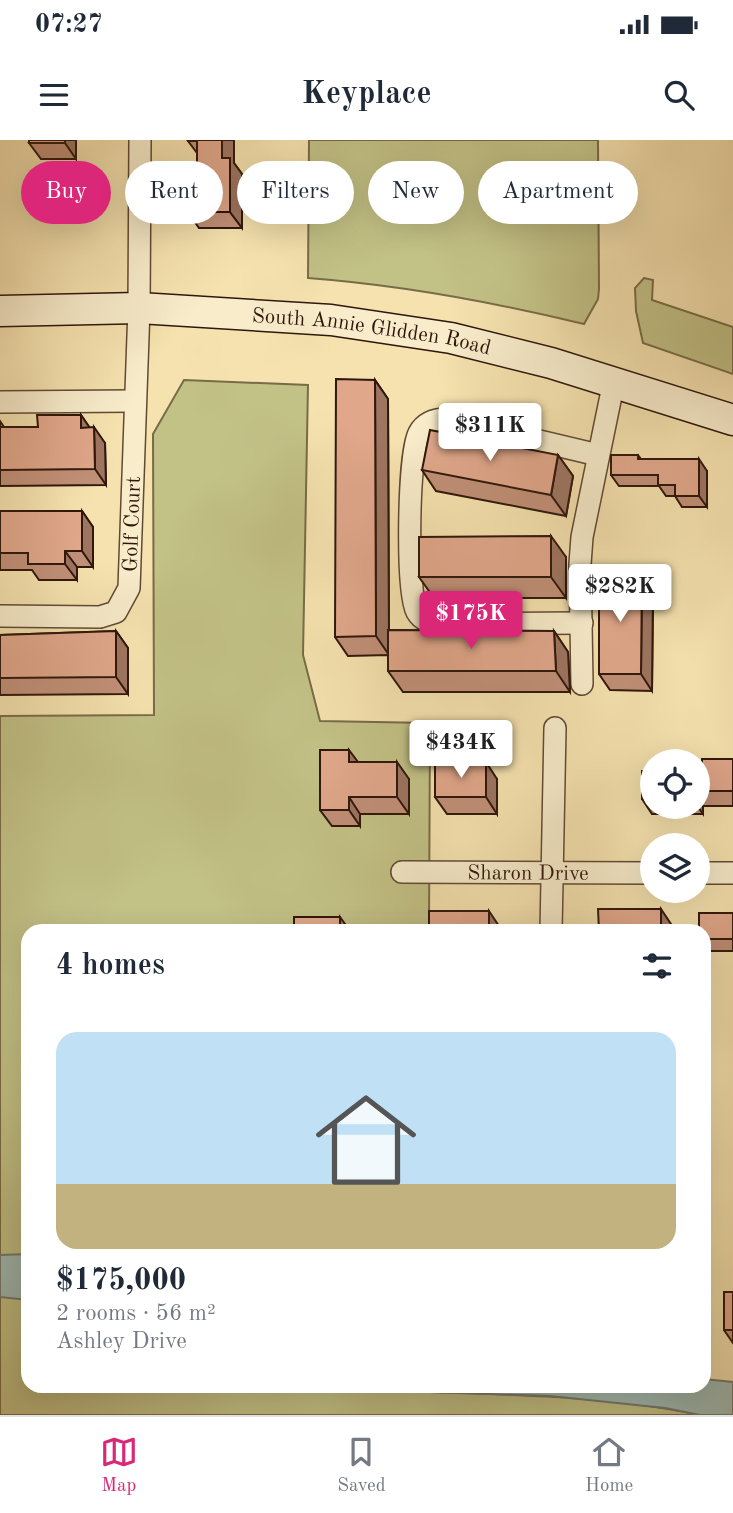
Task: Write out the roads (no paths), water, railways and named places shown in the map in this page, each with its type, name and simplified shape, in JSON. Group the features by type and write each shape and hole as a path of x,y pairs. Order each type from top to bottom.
{"main road":[{"name":"South Annie Glidden Road","path":"0,312 139,308 331,320 451,338 614,382 733,420"}],"street":[{"name":"Golf Court","path":"0,616 100,617 116,612 129,589 139,308 140,140"},
{"path":"582,684 582,537 614,382"},
{"path":"0,402 134,401"},
{"path":"582,623 441,624 422,618 411,586 411,497 415,443 429,422 447,419 598,455"},
{"path":"551,924 555,727"},
{"name":"Sharon Drive","path":"402,872 640,873"},
{"path":"710,873 733,873"}],"water":[{"path":"21,1254 21,1299 0,1297 0,1255"},
{"path":"711,1380 733,1382 733,1415 700,1415 665,1408 550,1396 460,1393 711,1393"}]}
